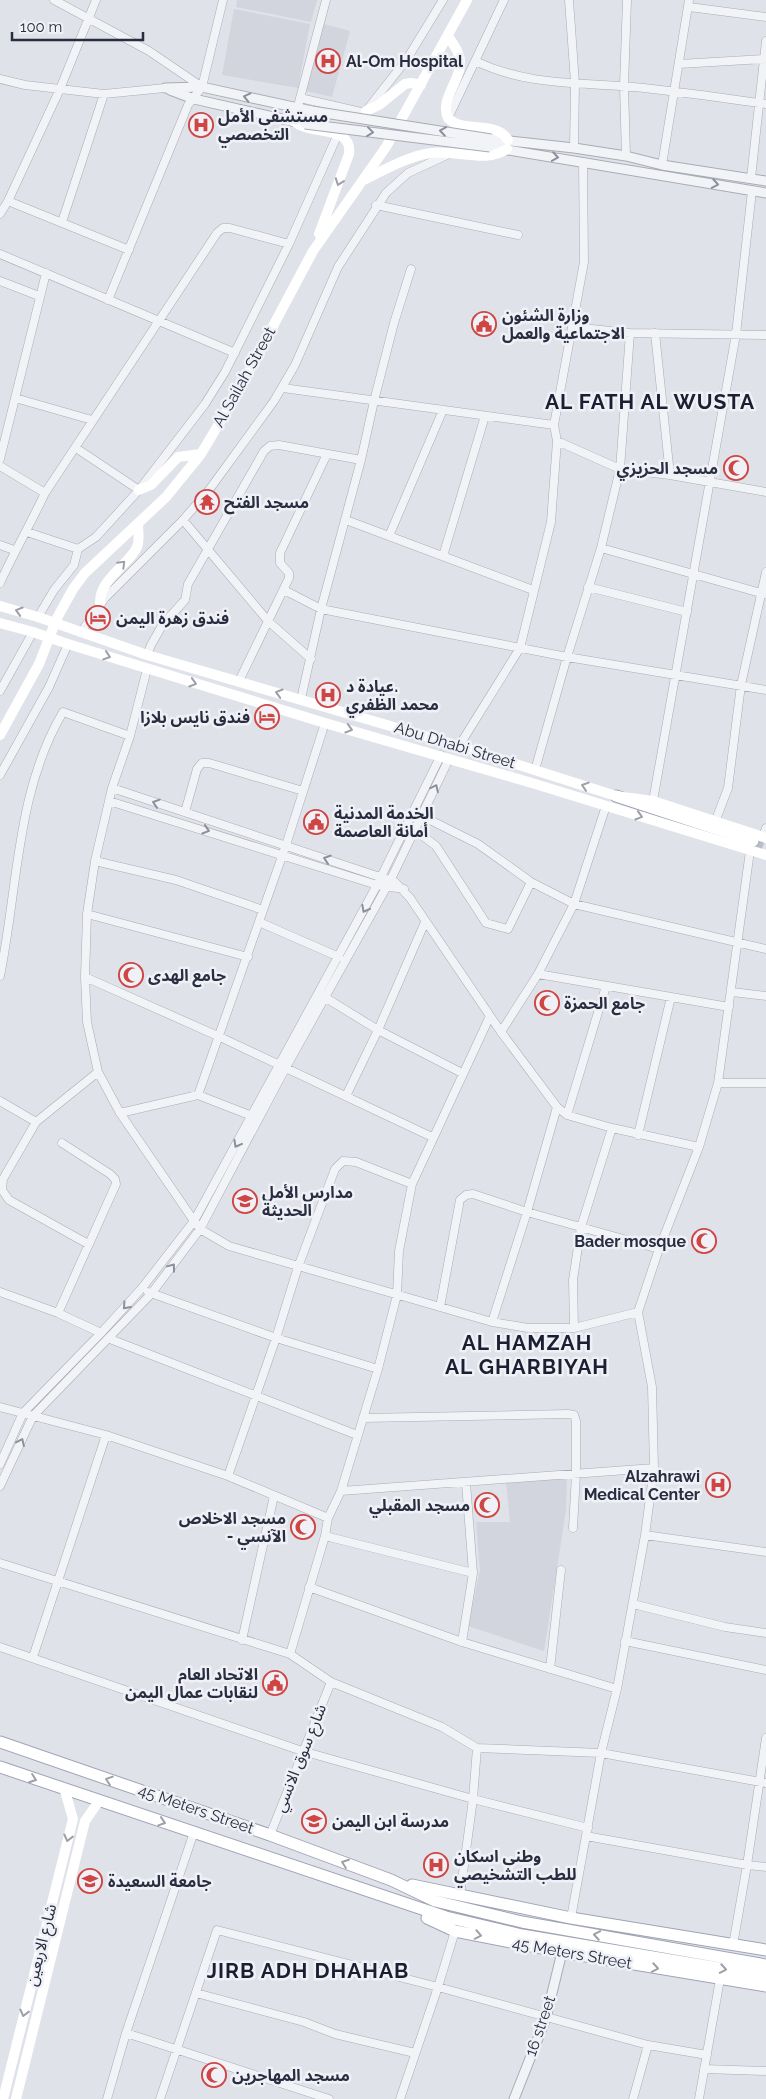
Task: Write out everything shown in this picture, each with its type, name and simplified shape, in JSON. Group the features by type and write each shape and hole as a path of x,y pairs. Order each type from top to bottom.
{"main road":[{"name":"Al Sailah Street","path":"0,735 39,664 57,618 73,589 85,573 166,497 201,454 239,390 313,250 365,179 421,85 467,0"},
{"path":"365,179 383,170 426,154 496,155 507,145 499,132 458,124 448,118 446,106 458,71 460,59 448,36"},
{"path":"366,111 379,106 406,84 421,85"},
{"path":"299,123 304,128 343,136 349,144 349,154 313,250"},
{"path":"140,490 151,485 173,459 183,455 201,454"},
{"path":"100,603 101,597 114,574 136,548 138,524"},
{"name":"Abu Dhabi Street","path":"0,606 38,617 148,655 459,746 616,796 653,801 760,839 766,856"},
{"name":"Abu Dhabi Street","path":"0,623 325,723 606,806 760,839"},
{"path":"147,669 148,655"},
{"path":"616,796 760,839"},
{"name":"45 Meters Street","path":"0,1742 270,1835 391,1880 436,1901 522,1922 766,1965"},
{"name":"45 Meters Street","path":"0,1768 194,1832 384,1898 446,1917 522,1935 766,1976"},
{"name":"شارع الاربعين","path":"3,2099 73,1819 65,1791"},
{"name":"شارع الاربعين","path":"16,2099 85,1821 99,1801"},
{"path":"73,1819 77,1817 85,1821"},
{"name":"45 Meters Street","path":"391,1880 571,1918 766,1950"},
{"name":"45 Meters Street","path":"384,1898 455,1931 562,1952 766,1986"}],"street":[{"path":"54,0 149,51 202,87"},
{"path":"0,214 8,201 60,89 96,0"},
{"path":"108,300 188,105 202,87 223,0"},
{"path":"299,123 298,108 300,98 326,0"},
{"path":"300,98 360,112 366,111 408,59 443,0"},
{"path":"448,118 504,0"},
{"path":"570,0 575,83 574,148"},
{"path":"627,169 624,86 628,0"},
{"path":"662,165 689,3 766,17"},
{"path":"751,178 762,104 766,41"},
{"path":"679,64 764,59"},
{"path":"475,60 507,74 548,82 674,91 762,104"},
{"path":"0,79 24,85 104,94 165,88 202,87 312,111 491,143"},
{"path":"165,88 194,99 299,123 507,145 574,148 626,156 662,165 766,181"},
{"path":"62,222 104,94"},
{"path":"38,617 54,590 74,565 78,549 96,537 140,490 205,404 236,353 289,244 338,134"},
{"path":"507,145 583,162 766,193"},
{"path":"81,632 100,603 183,520 214,484 283,388 338,267 376,205 396,182 408,173 450,153"},
{"path":"459,746 520,648 552,522 557,441 554,425 584,262 583,162"},
{"path":"653,801 736,334 752,191"},
{"path":"8,201 129,250"},
{"path":"376,205 518,235"},
{"path":"0,583 14,550 27,532 45,493 217,233 223,228 230,228 289,244"},
{"path":"0,254 236,353"},
{"path":"301,699 321,609 346,520 374,400 394,323 411,269"},
{"path":"0,459 46,273"},
{"path":"0,281 39,296"},
{"path":"572,327 630,333 766,335"},
{"path":"535,770 567,657 601,548 620,469 630,333"},
{"path":"655,333 670,475"},
{"path":"283,388 554,425"},
{"path":"15,398 92,420"},
{"path":"389,536 443,410"},
{"path":"443,556 485,416"},
{"path":"557,441 620,469 670,475 766,492"},
{"path":"148,655 151,645 163,624 185,600 188,584 264,451 270,446 279,445 361,460"},
{"path":"76,448 140,490"},
{"path":"239,681 284,590 289,573 280,563 280,553 326,454"},
{"path":"0,466 45,493"},
{"path":"183,520 268,621 311,659"},
{"path":"346,520 534,590"},
{"path":"27,532 78,549"},
{"path":"0,545 14,550"},
{"path":"601,548 764,594"},
{"path":"716,822 728,788 741,685 764,594 766,572"},
{"path":"588,587 687,612"},
{"path":"284,590 321,609 567,657 766,690"},
{"path":"0,692 33,632"},
{"path":"0,775 49,687 68,644"},
{"path":"147,669 130,736 112,788 94,861 87,914 87,1022 98,1072 120,1112 200,1229 229,1246 492,1322 528,1328 574,1328 638,1312"},
{"path":"0,976 2,951 29,798 56,724 63,712 130,736"},
{"path":"198,1095 248,958 325,723"},
{"path":"0,1464 23,1413 142,1288 194,1221 252,1116 326,998 391,879 422,816 445,757"},
{"path":"0,1486 33,1416 110,1339 151,1294 200,1229 339,957 445,757"},
{"path":"185,812 197,769 202,764 209,763 303,791"},
{"path":"112,788 391,879 404,890 501,1032 557,1106 567,1115 638,1135 699,1147"},
{"path":"109,801 283,854 386,888 404,890"},
{"path":"501,1032 538,974 574,904 606,806"},
{"path":"422,816 478,844 530,882 574,904 766,949"},
{"path":"415,830 436,846 486,923 508,929 530,882"},
{"path":"571,1918 601,1753 617,1689 626,1641 645,1535 654,1468 652,1387 638,1312 659,1249 699,1147 718,1083 739,943 760,839"},
{"path":"94,861 176,880 263,910"},
{"path":"87,914 248,958"},
{"path":"259,922 339,957"},
{"path":"346,1096 378,1030 426,922"},
{"path":"538,974 729,1007"},
{"path":"86,977 220,1037 432,1137"},
{"path":"567,1115 606,986"},
{"path":"732,992 766,996"},
{"path":"638,1135 671,997"},
{"path":"326,998 378,1030 462,1073"},
{"path":"290,1654 325,1536 328,1518 341,1491 378,1369 396,1295 399,1250 412,1184 432,1137 490,1016"},
{"path":"88,1244 9,1200 2,1190 3,1179 36,1122 98,1072"},
{"path":"718,1083 766,1083"},
{"path":"120,1112 198,1095 252,1116"},
{"path":"0,1101 36,1122"},
{"path":"492,1322 527,1212 557,1106"},
{"path":"574,1328 573,1280 581,1227 612,1128"},
{"path":"58,1313 116,1184 115,1179 62,1143"},
{"path":"228,1476 257,1395 298,1267 336,1169 342,1161 356,1162 412,1184"},
{"path":"440,1307 460,1200 466,1195 473,1194 527,1212 659,1249"},
{"path":"142,1288 151,1294 276,1338 378,1369"},
{"path":"0,1292 58,1313 101,1333"},
{"path":"110,1339 357,1435"},
{"path":"0,1406 106,1435 228,1476 328,1518"},
{"path":"363,1418 574,1415 576,1421 576,1474 573,1528"},
{"path":"33,1657 106,1435"},
{"path":"341,1491 654,1468"},
{"path":"462,1642 473,1573 466,1483"},
{"path":"242,1640 274,1496"},
{"path":"645,1535 766,1552"},
{"path":"325,1536 473,1573"},
{"path":"0,1563 290,1654 331,1682 442,1727 477,1748 601,1753 763,1783"},
{"path":"550,1669 561,1570"},
{"path":"309,1587 462,1642 617,1689"},
{"path":"632,1604 725,1627 766,1633"},
{"path":"626,1641 766,1670"},
{"path":"0,1647 302,1751 473,1798 587,1832 747,1865 766,1866"},
{"name":"شارع سوق الانسي","path":"270,1835 331,1682"},
{"path":"733,1945 763,1783 766,1738"},
{"path":"460,1895 473,1798 477,1748"},
{"path":"107,2099 126,2034 194,1832"},
{"path":"160,2099 217,1930 438,1987 648,2045 707,2054"},
{"path":"400,2099 455,1931"},
{"name":"16 street","path":"514,2099 546,2018 562,1952"},
{"path":"699,2099 720,1979"},
{"path":"196,1994 304,2022 335,2034 415,2053"},
{"path":"126,2034 329,2099"},
{"path":"633,2099 648,2045"},
{"path":"704,2069 766,2071"}],"shaded area":[{"path":"237,0 317,0 311,22 236,7"},
{"path":"234,9 310,24 298,88 222,75"},
{"name":"Al-Om Hospital","path":"324,24 350,31 332,97 306,91"},
{"path":"567,1476 566,1510 544,1651 468,1626 480,1570 476,1522 510,1522 506,1481"}],"tunnel":[{"path":"753,841 766,845"}],"place":[{"name":"Al-Om Hospital","path":"328,61"},
{"name":"مستشفى الأمل التخصصي","path":"201,125"},
{"name":"وزارة الشئون الاجتماعية والعمل","path":"484,324"},
{"name":"مسجد الحزيزي","path":"736,468"},
{"name":"مسجد الفتح","path":"207,502"},
{"name":"فندق زهرة اليمن","path":"98,618"},
{"name":"عيادة د. محمد الظفري","path":"328,695"},
{"name":"فندق نايس بلازا","path":"267,717"},
{"name":"الخدمة المدنية أمانة العاصمة","path":"316,822"},
{"name":"جامع الهدى","path":"131,975"},
{"name":"جامع الحمزة","path":"547,1003"},
{"name":"مدارس الأمل الحديثة","path":"245,1201"},
{"name":"Bader mosque","path":"704,1241"},
{"name":"Alzahrawi Medical Center","path":"718,1485"},
{"name":"مسجد المقبلي","path":"487,1505"},
{"name":"مسجد الاخلاص - الآنسي","path":"303,1527"},
{"name":"الاتحاد العام لنقابات عمال اليمن","path":"275,1683"},
{"name":"مدرسة ابن اليمن","path":"314,1821"},
{"name":"وطني اسكان للطب التشخيصي","path":"436,1865"},
{"name":"جامعة السعيدة","path":"90,1881"},
{"name":"مسجد المهاجرين","path":"214,2075"}],"district":[{"name":"AL FATH AL WUSTA","path":"650,401"},
{"name":"AL HAMZAH AL GHARBIYAH","path":"527,1354"},
{"name":"JIRB ADH DHAHAB","path":"308,1970"}]}
